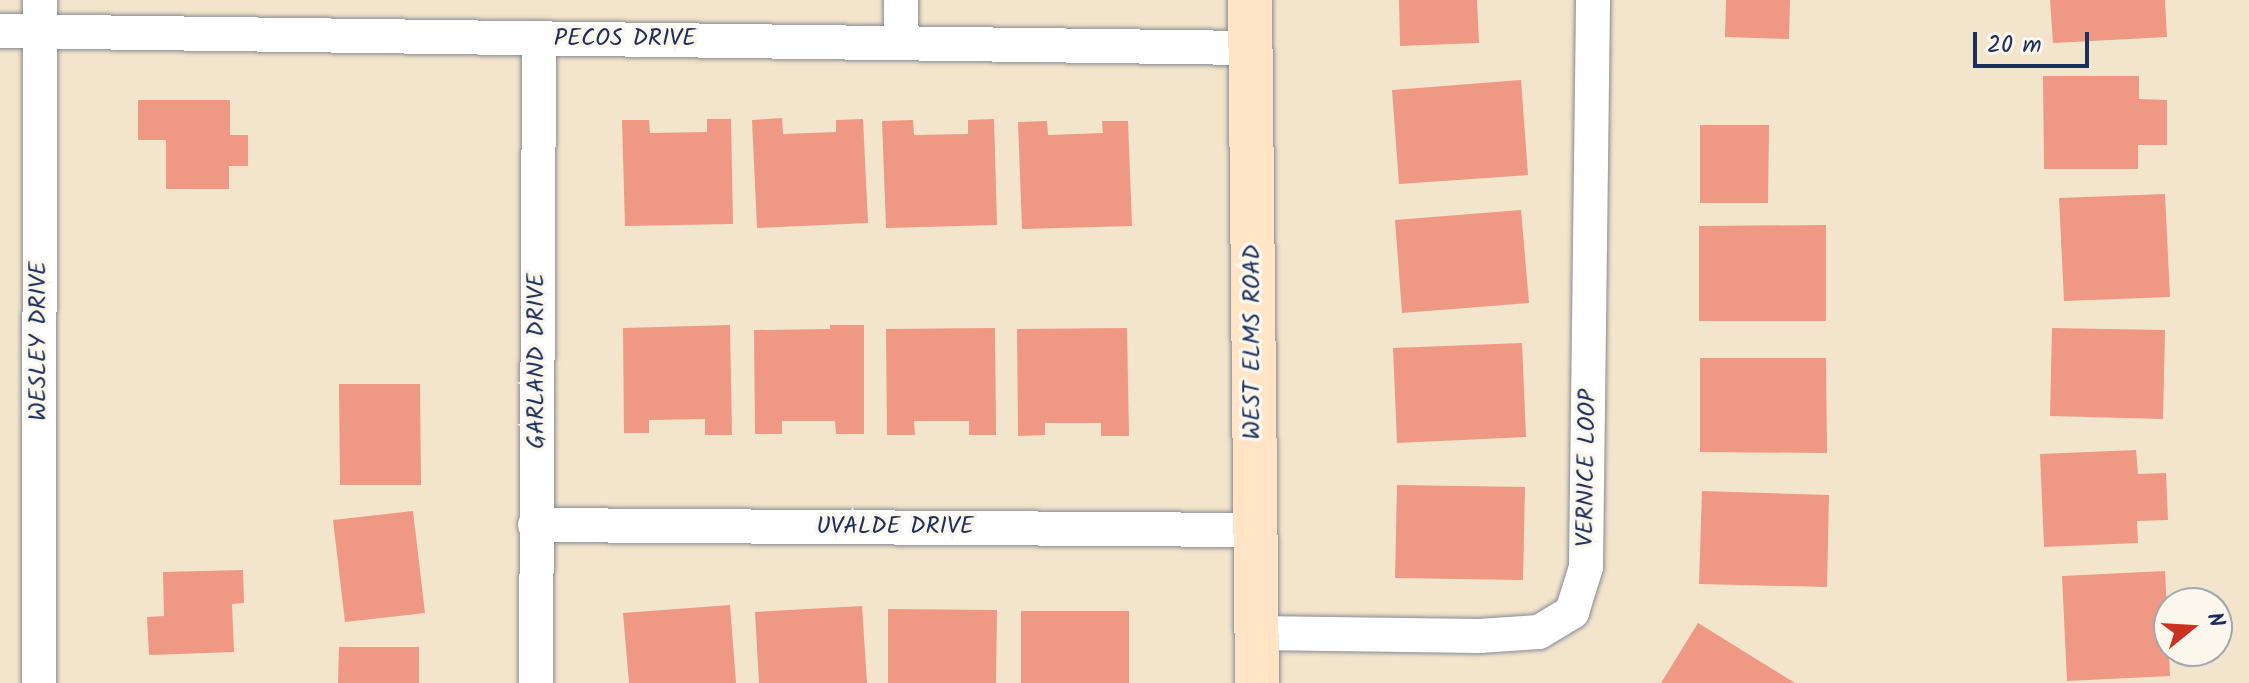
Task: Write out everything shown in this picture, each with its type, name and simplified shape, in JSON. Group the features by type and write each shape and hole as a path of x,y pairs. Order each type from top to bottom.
{"main road":[{"name":"WEST ELMS ROAD","path":"1250,0 1257,683"}],"street":[{"path":"901,0 901,41"},
{"name":"VERNICE LOOP","path":"1256,633 1479,636 1539,632 1572,612 1586,567 1593,0"},
{"name":"PECOS DRIVE","path":"0,31 40,16 539,39 901,41 1250,48"},
{"name":"WESLEY DRIVE","path":"39,683 40,16"},
{"name":"GARLAND DRIVE","path":"536,683 539,39"},
{"name":"UVALDE DRIVE","path":"535,525 1254,530"}],"building":[{"path":"1399,0 1477,0 1479,43 1400,46"},
{"path":"1726,0 1790,0 1789,39 1725,37"},
{"path":"2050,0 2165,0 2167,37 2053,43"},
{"path":"2043,76 2139,76 2139,99 2167,100 2167,145 2138,145 2138,169 2044,169"},
{"path":"1521,80 1528,175 1399,184 1392,90"},
{"path":"138,100 230,100 230,135 248,135 248,166 229,166 229,189 166,189 166,140 138,140"},
{"path":"782,118 783,134 836,132 836,120 863,119 868,223 757,228 752,120"},
{"path":"707,119 731,119 733,224 625,226 622,120 649,120 650,133 707,132"},
{"path":"994,119 997,225 886,228 882,121 913,120 914,135 968,134 968,120"},
{"path":"1047,121 1048,135 1103,133 1102,121 1128,121 1132,226 1022,229 1018,122"},
{"path":"1700,125 1769,125 1768,203 1700,203"},
{"path":"2165,194 2170,297 2064,301 2059,198"},
{"path":"1521,210 1529,303 1402,313 1395,220"},
{"path":"1826,225 1826,321 1699,321 1699,226"},
{"path":"730,325 732,435 705,435 705,419 649,420 649,433 624,433 623,328"},
{"path":"830,325 864,325 864,434 836,434 835,421 782,421 782,434 755,434 754,330 830,329"},
{"path":"995,328 996,435 969,435 969,421 914,421 915,435 887,435 886,329"},
{"path":"1127,328 1129,436 1101,436 1101,423 1045,423 1045,435 1018,436 1017,329"},
{"path":"2052,328 2165,330 2163,419 2050,416"},
{"path":"1522,343 1526,437 1397,443 1393,348"},
{"path":"1700,358 1826,358 1827,453 1700,452"},
{"path":"339,384 420,384 421,485 340,485"},
{"path":"2136,450 2138,474 2166,473 2168,520 2137,521 2138,543 2044,547 2040,454"},
{"path":"1397,485 1525,487 1523,580 1395,578"},
{"path":"1702,491 1829,495 1827,587 1699,584"},
{"path":"413,511 425,613 345,622 333,520"},
{"path":"243,570 244,603 232,604 234,652 149,655 147,617 164,616 163,572"},
{"path":"2165,571 2166,587 2153,587 2153,667 2170,667 2170,676 2067,681 2062,576"},
{"path":"730,605 736,683 629,683 623,613"},
{"path":"862,606 867,683 759,683 755,612"},
{"path":"888,609 997,610 996,683 888,683"},
{"path":"1021,611 1129,611 1129,683 1021,683"},
{"path":"1698,623 1795,683 1661,683"},
{"path":"339,647 419,647 419,683 338,683"}]}
